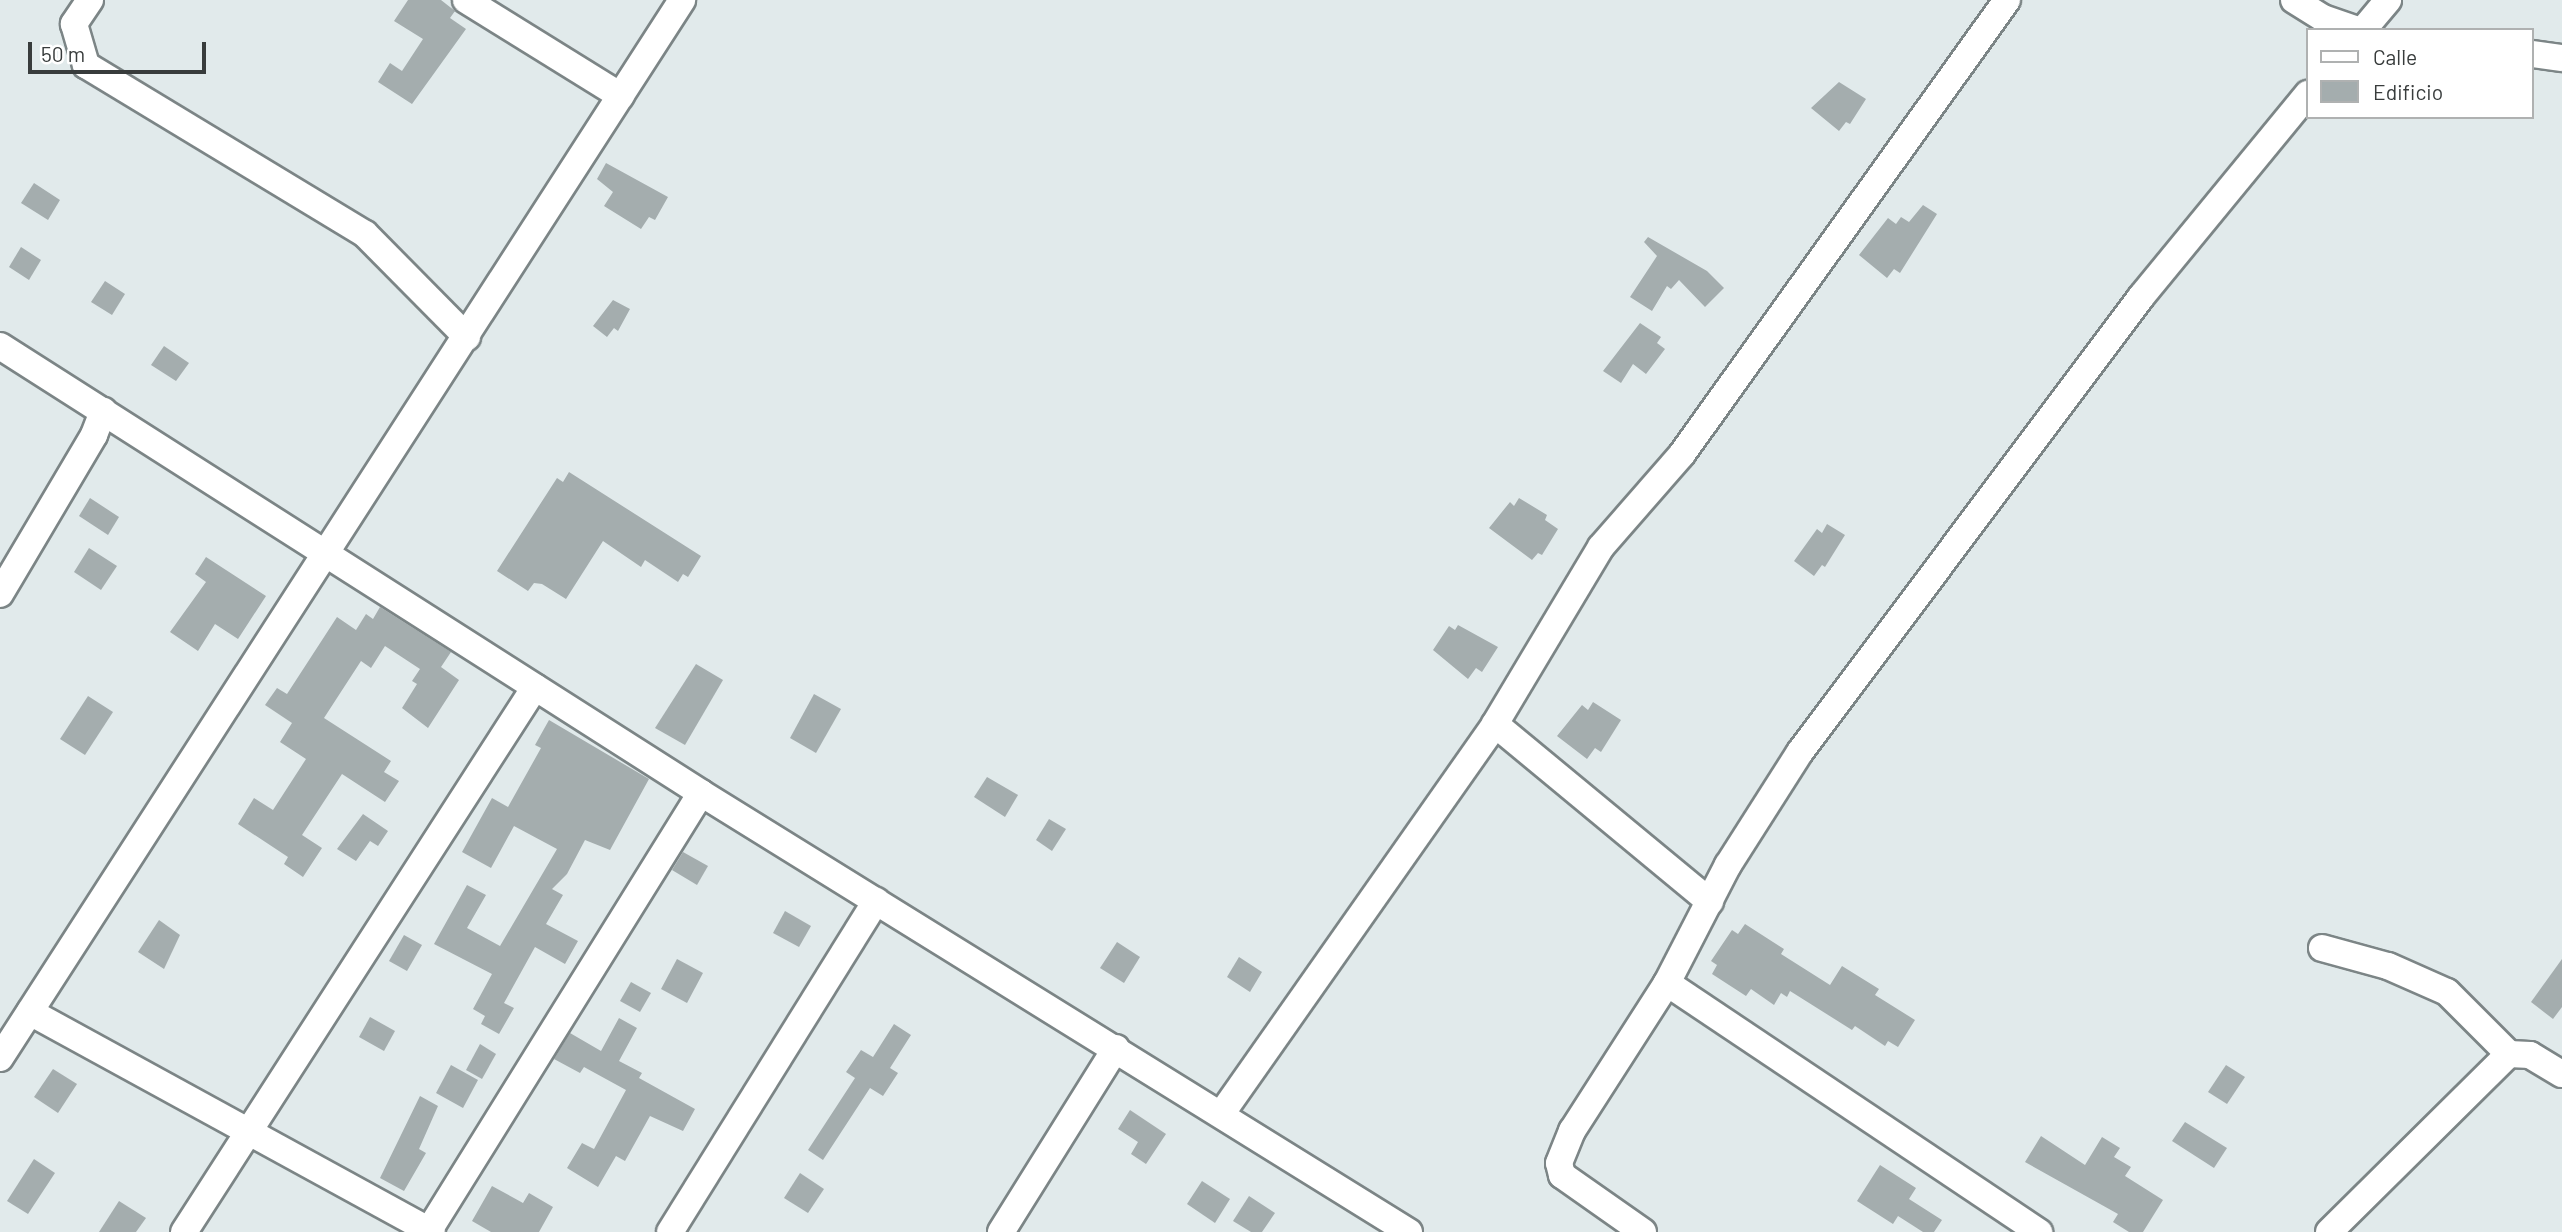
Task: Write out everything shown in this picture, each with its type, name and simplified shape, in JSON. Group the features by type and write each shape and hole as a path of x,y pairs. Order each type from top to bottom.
{"street":[{"path":"90,0 74,24 86,65 365,234 467,337"},
{"path":"466,0 621,96"},
{"path":"0,1057 329,553 682,0"},
{"path":"1222,1113 1495,724 1601,547 1682,454 2007,0"},
{"path":"2294,0 2323,18 2354,28"},
{"path":"2362,28 2388,0"},
{"path":"2534,54 2562,58"},
{"path":"1643,1232 1571,1185 1559,1163 1572,1131 1667,983 1710,902 1779,784 1904,610 2141,297 2306,96"},
{"path":"0,346 329,553 701,793 1222,1113 1409,1232"},
{"path":"0,594 94,435 103,411"},
{"path":"184,1232 535,687"},
{"path":"1495,724 1710,902"},
{"path":"30,1013 430,1231 701,793"},
{"path":"670,1232 876,901"},
{"path":"2322,948 2388,966 2447,992 2509,1054 2530,1055 2562,1074"},
{"path":"1667,983 2039,1232"},
{"path":"1001,1232 1116,1048"},
{"path":"2329,1232 2509,1054"}],"building":[{"path":"408,0 441,0 455,11 450,18 466,29 412,104 378,82 390,63 402,71 423,39 394,21"},
{"path":"1839,82 1866,99 1850,124 1846,122 1839,131 1811,108"},
{"path":"606,163 668,197 655,220 649,217 641,229 604,206 613,192 597,179"},
{"path":"34,183 60,200 48,220 21,203"},
{"path":"1923,205 1937,214 1900,273 1894,269 1887,278 1859,255 1888,218 1896,224 1901,217 1909,222"},
{"path":"1648,237 1707,271 1724,288 1705,307 1679,280 1671,289 1667,286 1652,311 1630,297 1657,256 1644,242"},
{"path":"21,247 41,260 29,280 9,267"},
{"path":"105,281 125,294 112,315 91,302"},
{"path":"613,300 630,309 618,331 614,328 607,337 593,326"},
{"path":"1640,323 1661,337 1657,343 1665,349 1646,374 1633,364 1621,383 1603,371"},
{"path":"164,346 189,363 176,381 151,365"},
{"path":"569,472 701,556 688,577 683,574 678,582 645,560 641,567 603,541 566,599 542,584 534,583 528,591 497,571 557,478 563,482"},
{"path":"90,498 119,517 108,535 79,516"},
{"path":"1519,498 1547,515 1545,520 1558,529 1542,555 1538,553 1532,560 1489,528 1510,502 1514,506"},
{"path":"1827,524 1845,535 1825,567 1822,565 1814,576 1794,561 1817,529 1822,533"},
{"path":"89,548 117,566 101,590 74,572"},
{"path":"206,557 266,596 238,639 215,624 198,651 170,632 206,582 195,574"},
{"path":"380,607 451,652 441,667 459,680 428,728 402,708 417,684 412,681 420,669 385,646 371,668 361,661 324,718 391,761 384,772 399,781 385,802 342,774 302,835 322,848 303,877 284,864 288,857 238,824 254,798 273,810 306,759 280,742 292,723 265,705 277,688 287,694 337,617 356,630 366,614 373,619"},
{"path":"1458,625 1498,647 1482,672 1476,668 1468,679 1433,650 1449,626 1455,630"},
{"path":"696,664 723,680 685,745 655,728"},
{"path":"814,694 841,709 816,753 790,738"},
{"path":"88,696 113,712 85,755 60,739"},
{"path":"1593,702 1621,720 1601,752 1595,748 1587,759 1557,736 1582,705 1588,710"},
{"path":"549,720 649,779 610,850 585,840 567,874 552,889 563,895 546,924 578,941 565,964 535,947 504,1003 514,1008 499,1034 481,1024 485,1016 473,1009 492,974 434,944 467,885 486,895 467,928 500,946 557,849 514,826 491,868 462,852 492,798 508,807 541,748 535,745"},
{"path":"987,777 1018,795 1005,817 974,797"},
{"path":"363,814 388,831 378,846 370,841 356,861 337,849"},
{"path":"1049,819 1066,829 1052,851 1036,840"},
{"path":"683,852 708,866 697,885 672,870"},
{"path":"785,911 811,926 799,947 773,933"},
{"path":"159,920 180,935 164,969 138,952"},
{"path":"1745,924 1784,949 1781,954 1830,985 1842,966 1879,989 1875,995 1915,1020 1898,1047 1888,1041 1885,1046 1855,1026 1852,1030 1790,991 1787,997 1781,993 1774,1005 1751,989 1746,996 1712,974 1717,965 1711,961 1732,930 1738,934"},
{"path":"404,935 422,945 407,971 389,961"},
{"path":"1117,942 1140,957 1124,983 1100,968"},
{"path":"1239,957 1262,972 1250,992 1227,977"},
{"path":"677,959 703,973 687,1003 661,989"},
{"path":"2562,959 2562,1007 2553,1019 2531,1002"},
{"path":"631,982 651,993 640,1012 620,1001"},
{"path":"370,1017 395,1031 384,1051 359,1037"},
{"path":"619,1018 637,1028 619,1061 642,1073 639,1078 695,1109 683,1131 650,1116 625,1161 616,1156 598,1187 567,1168 582,1143 594,1149 626,1090 584,1067 580,1073 554,1059 570,1033 601,1051"},
{"path":"894,1024 911,1035 890,1068 898,1073 883,1096 870,1088 823,1160 808,1150 855,1078 846,1072 861,1050 873,1057"},
{"path":"480,1044 496,1054 482,1079 466,1070"},
{"path":"451,1065 478,1080 463,1108 436,1093"},
{"path":"2226,1065 2245,1077 2227,1104 2208,1092"},
{"path":"53,1069 77,1084 58,1113 34,1097"},
{"path":"420,1096 438,1106 419,1149 426,1153 404,1191 380,1178"},
{"path":"1130,1110 1166,1134 1146,1164 1131,1154 1138,1142 1118,1129"},
{"path":"2185,1122 2227,1148 2214,1168 2172,1141"},
{"path":"2041,1136 2085,1165 2102,1137 2120,1148 2114,1157 2131,1167 2125,1176 2163,1200 2143,1232 2129,1232 2113,1222 2118,1214 2025,1162"},
{"path":"34,1159 55,1173 28,1214 7,1201"},
{"path":"1880,1165 1916,1188 1909,1199 1942,1220 1934,1232 1923,1232 1898,1216 1893,1224 1857,1201"},
{"path":"800,1173 824,1189 808,1213 784,1198"},
{"path":"1202,1181 1230,1199 1215,1223 1187,1204"},
{"path":"492,1186 523,1203 529,1193 553,1207 539,1232 491,1232 472,1221"},
{"path":"1249,1196 1275,1213 1262,1232 1251,1232 1233,1221"},
{"path":"119,1201 146,1218 136,1232 99,1232"}]}
